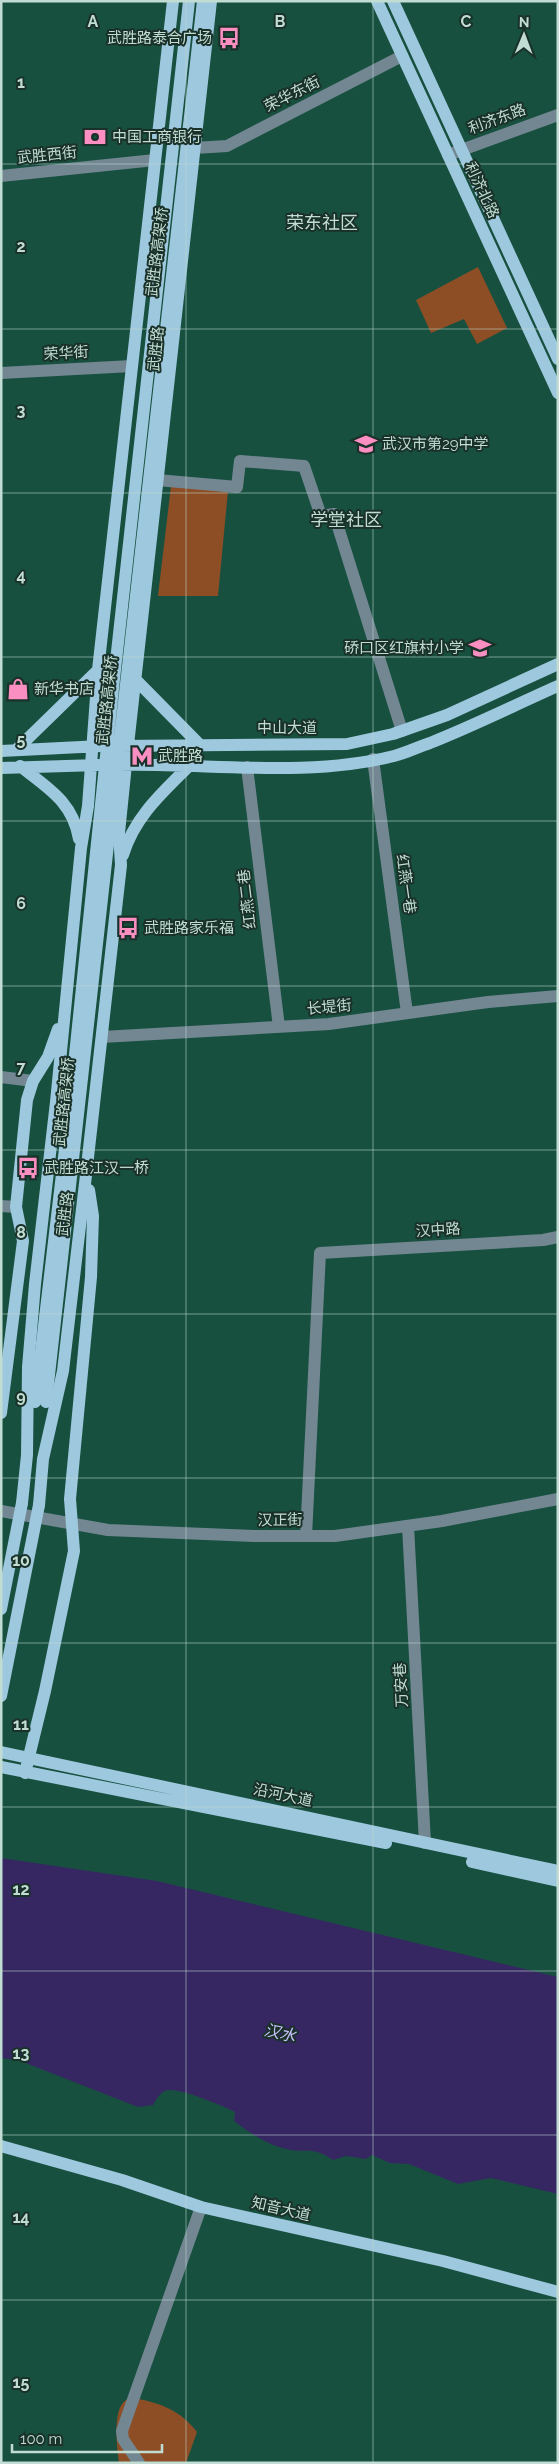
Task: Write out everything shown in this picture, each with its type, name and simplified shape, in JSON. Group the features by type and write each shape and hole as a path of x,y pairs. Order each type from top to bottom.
{"main road":[{"name":"武胜路","path":"1,1609 22,1502 27,1455 28,1367 35,1284 81,848 88,806 98,670 174,1"},
{"name":"武胜路高架桥","path":"40,1402 117,649 189,1"},
{"name":"武胜路高架桥","path":"40,1402 103,902 150,450 203,1"},
{"name":"武胜路","path":"1,1696 39,1505 43,1459 63,1371 121,865 119,833 126,765 210,1"},
{"name":"利济北路","path":"377,1 558,393"},
{"name":"利济北路","path":"392,1 558,359"},
{"name":"中山大道","path":"1,751 200,744 303,746 347,744 402,731 447,715 558,664"},
{"path":"16,750 98,670"},
{"path":"136,679 200,744"},
{"path":"1,768 20,766 191,764 247,767 326,766 395,756 445,737 558,686"},
{"path":"121,865 129,836 146,808 191,764"},
{"path":"20,766 63,800 78,827 81,848"},
{"path":"35,1284 16,1207 27,1100 33,1080 48,1057 65,1010"},
{"path":"25,1773 74,1551 70,1499 91,1268 93,1216 86,1175"},
{"path":"1,1413 23,1241"},
{"path":"27,1455 40,1402"},
{"path":"40,1402 43,1459"},
{"name":"沿河大道","path":"1,1752 558,1871"},
{"name":"沿河大道","path":"1,1767 370,1839 558,1881"},
{"name":"知音大道","path":"1,2146 122,2180 201,2207 442,2261 558,2292"}],"street":[{"name":"荣华东街","path":"194,148 227,146 402,56"},
{"name":"利济东路","path":"448,155 558,114"},
{"name":"武胜西街","path":"1,176 155,160"},
{"name":"荣华街","path":"1,372 132,366"},
{"path":"158,480 237,487 240,461 304,466 321,516 334,514 402,731"},
{"name":"红燕一巷","path":"372,759 407,1014"},
{"name":"红燕二巷","path":"247,767 279,1027"},
{"name":"长堤街","path":"102,1037 329,1024 488,1002 558,996"},
{"path":"1,1077 33,1080"},
{"path":"1,1206 16,1207"},
{"name":"汉中路","path":"306,1536 320,1253 543,1240 558,1237"},
{"name":"汉正街","path":"1,1511 108,1530 254,1536 335,1536 408,1526 558,1499"},
{"name":"万安巷","path":"408,1526 425,1843"},
{"path":"138,2463 122,2439 122,2431 201,2207"}],"shaded area":[{"path":"478,267 507,328 477,344 464,319 431,333 416,300"},
{"path":"171,486 228,491 218,596 158,596"},
{"path":"135,2398 170,2409 191,2424 197,2432 186,2463 119,2463 117,2420 122,2405 126,2400"}],"water":[{"name":"汉水","path":"1,1858 157,1881 558,1977 558,2194 491,2178 458,2184 409,2164 390,2163 372,2155 366,2159 346,2156 333,2160 326,2155 314,2151 286,2149 252,2134 234,2121 235,2112 193,2095 167,2090 160,2095 153,2105 138,2107 18,2060 1,2058"}],"place":[{"name":"武胜路泰合广场","path":"229,38"},
{"name":"中国工商银行","path":"95,137"},
{"name":"武汉市第29中学","path":"366,444"},
{"name":"硚口区红旗村小学","path":"480,648"},
{"name":"新华书店","path":"18,689"},
{"name":"武胜路","path":"142,756"},
{"name":"武胜路家乐福","path":"128,928"},
{"name":"武胜路江汉一桥","path":"28,1168"}],"district":[{"name":"荣东社区","path":"322,222"},
{"name":"学堂社区","path":"346,519"}]}
